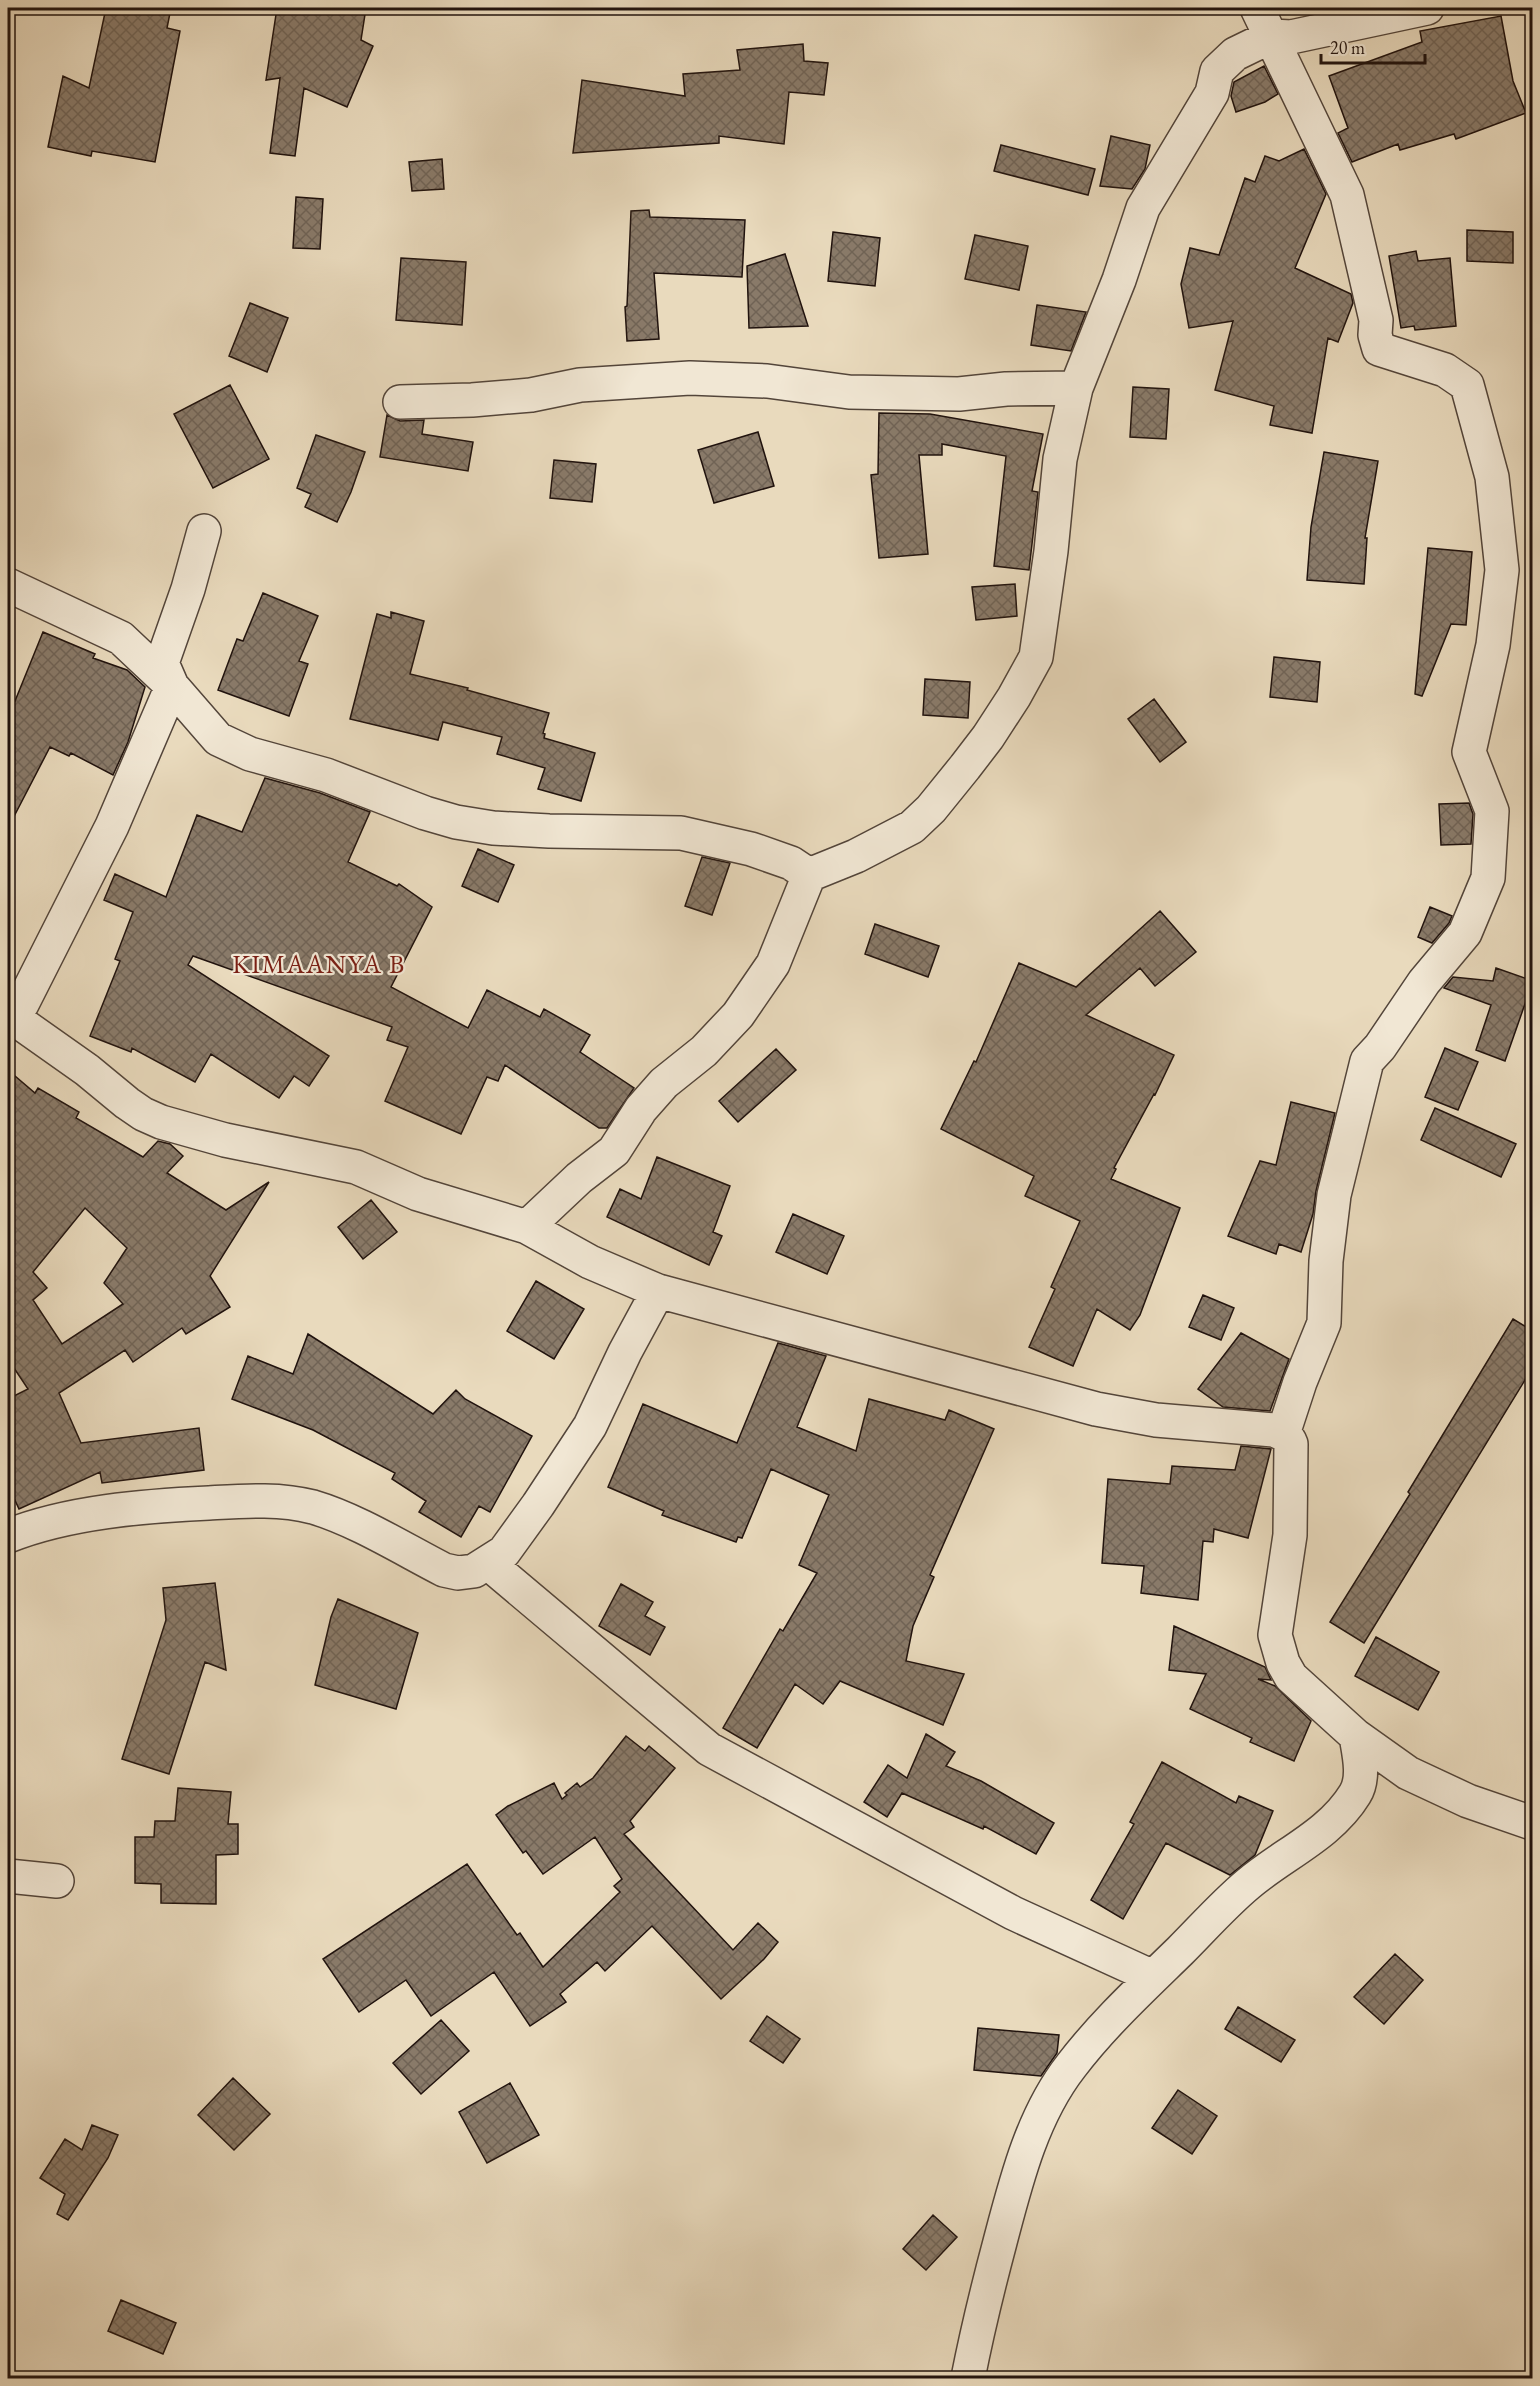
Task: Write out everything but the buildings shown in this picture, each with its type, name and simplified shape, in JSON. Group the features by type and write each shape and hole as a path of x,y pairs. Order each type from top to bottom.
{"street":[{"path":"1257,8 1347,195 1376,320 1375,335 1379,348 1445,370 1467,385 1492,477 1502,570 1493,645 1468,752 1492,811 1488,878 1465,933 1424,982 1380,1047 1367,1061 1334,1195 1326,1261 1324,1323 1300,1382 1283,1434"},
{"path":"527,1227 579,1178 614,1151 641,1109 664,1083 704,1051 738,1015 773,964 809,874 856,856 912,827 931,809 988,737 1036,657 1051,550 1060,459 1076,388 1119,280 1143,208 1212,93 1217,71 1235,54 1272,36 1291,37 1427,8"},
{"path":"400,402 472,400 531,395 580,385 690,378 768,381 849,392 959,394 1006,389 1076,388"},
{"path":"204,531 188,589 162,663 172,686 112,826 22,1004 10,1018 87,1070 127,1103 161,1122 225,1140 356,1167 418,1194 527,1227 590,1262 658,1291 1096,1409 1156,1420 1274,1430 1283,1434 1291,1444 1290,1535 1275,1635 1283,1663 1291,1677 1356,1736 1408,1773 1468,1801 1533,1823"},
{"path":"8,585 121,638 172,686 218,739 250,754 326,775 425,813 456,822 493,828 549,831 681,833 751,849 791,863 809,874"},
{"path":"8,1536 58,1521 169,1505 243,1501 279,1502 312,1507 350,1521 444,1570 458,1573 474,1571 504,1552 538,1505 590,1425 625,1352 658,1291"},
{"path":"488,1563 709,1749 1013,1913 1153,1977"},
{"path":"968,2379 1009,2208 1024,2158 1042,2112 1071,2066 1115,2014 1247,1884 1308,1842 1351,1800 1357,1791 1361,1773 1356,1736"},
{"path":"8,1876 57,1881"}],"district":[{"name":"KIMAANYA B","path":"319,964"}]}
